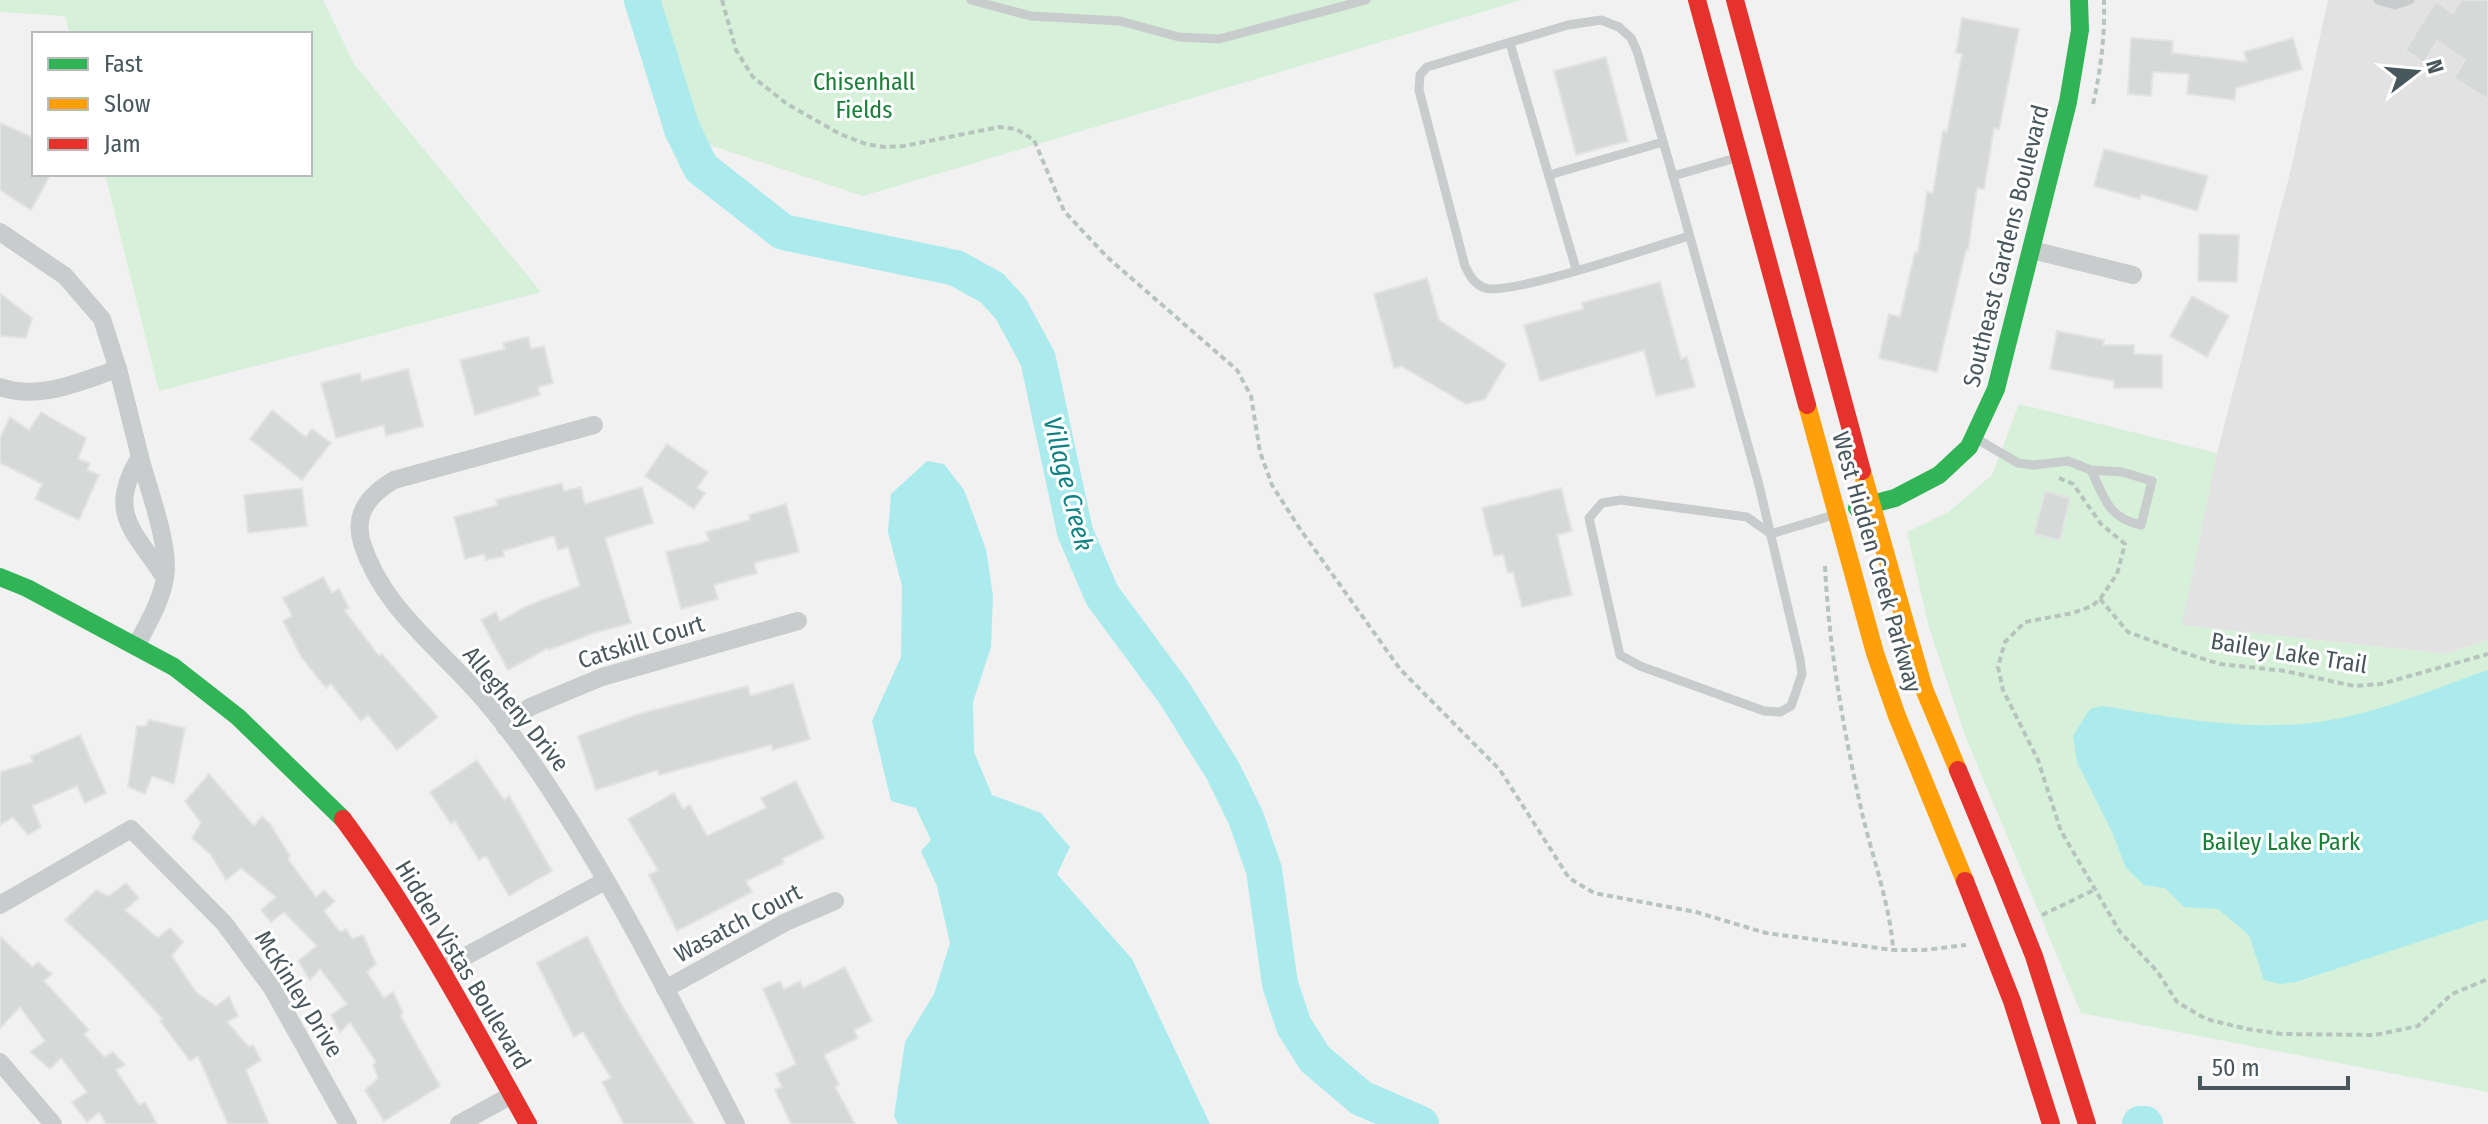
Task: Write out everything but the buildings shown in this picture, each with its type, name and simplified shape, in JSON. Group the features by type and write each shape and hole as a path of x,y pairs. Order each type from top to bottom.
{"main road":[{"name":"West Hidden Creek Parkway","path":"1697,0 1875,653 1892,703 2001,965 2051,1124"},
{"name":"West Hidden Creek Parkway","path":"1735,0 1924,689 2034,956 2087,1124"},
{"name":"Southeast Gardens Boulevard","path":"1838,514 1895,498 1939,475 1969,447 1974,437 1996,389 2068,102 2080,30 2079,0"},
{"name":"Hidden Vistas Boulevard","path":"0,577 27,588 174,667 238,717 339,814 384,875 442,969 528,1124"}],"street":[{"path":"0,232 65,276 102,319 118,369 166,557 165,578 153,614 136,646"},
{"path":"2032,250 2133,275"},
{"path":"0,387 21,394 40,393 118,369"},
{"name":"Allegheny Drive","path":"594,425 394,480 377,490 363,505 361,540 370,564 408,621 469,683 570,817 736,1124"},
{"path":"140,457 123,495 125,511 131,529 165,578"},
{"name":"Catskill Court","path":"505,727 530,707 602,677 798,621"},
{"name":"McKinley Drive","path":"0,905 131,829 232,933 272,988 348,1124"},
{"path":"442,969 605,881"},
{"name":"Wasatch Court","path":"665,989 786,922 835,901"},
{"path":"0,1062 53,1124"},
{"path":"459,1124 512,1095"}],"lane":[{"path":"971,0 1031,16 1120,21 1179,37 1219,39 1366,0"},
{"path":"2378,0 2395,5 2410,0"},
{"path":"1689,236 1505,289 1485,288 1471,279 1465,266 1419,90 1420,75 1427,67 1568,25 1601,20 1619,27 1631,38 1637,51 1759,485 1771,534 1800,659 1802,674 1791,706 1780,712 1764,711 1640,666 1620,655 1589,518 1602,503 1621,500 1747,517 1771,534"},
{"path":"1510,43 1576,269"},
{"path":"1549,175 1663,142"},
{"path":"1673,176 1740,157"},
{"path":"1974,437 2018,463 2034,465 2063,460 2091,470 2122,472 2152,481 2141,525 2124,522 2115,515 2091,470"},
{"path":"1771,534 1838,514"}],"path":[{"path":"722,0 736,50 753,77 787,104 840,134 884,147 904,146 999,127 1016,129 1034,140 1064,211 1107,257 1237,370 1251,396 1260,452 1272,485 1300,529 1400,669 1500,770 1569,878 1594,893 1696,912 1766,933 1893,950 1924,950 1969,944"},
{"path":"2057,477 2073,484 2101,524 2125,544 2117,574 2092,606 2025,622 2005,642 1998,667 2003,690 2038,760 2061,831 2120,932 2157,971 2177,1002 2206,1019 2247,1029 2282,1034 2375,1035 2418,1026 2452,994 2488,979"},
{"path":"1825,566 1830,628 1851,760 1891,926 1893,950"},
{"name":"Bailey Lake Trail","path":"2100,599 2128,632 2188,654 2220,664 2285,671 2354,686 2381,684 2488,654"},
{"path":"2035,918 2094,890"}],"shaded area":[{"path":"2328,0 2488,0 2488,640 2445,654 2181,625 2217,453 2291,169"}],"green space":[{"path":"0,0 323,0 354,64 541,292 159,391 105,176 312,176 312,32 69,32 65,16 0,12"},
{"name":"Chisenhall Fields","path":"642,0 1522,0 863,196 692,139"},
{"name":"Bailey Lake Park","path":"2019,404 2217,453 2182,625 2445,654 2488,640 2488,1092 2081,1013 1966,738 1929,628 1907,532 1947,513 1992,475"}],"water":[{"path":"927,461 944,464 964,490 986,549 993,596 991,647 973,702 974,752 992,795 1041,813 1070,847 1057,874 1132,959 1210,1124 898,1124 894,1116 905,1042 934,994 950,943 937,886 921,851 931,840 916,808 891,801 872,721 901,657 902,586 888,532 891,494"},
{"path":"2488,670 2488,919 2296,982 2280,984 2264,980 2249,935 2218,909 2184,907 2165,888 2144,885 2126,868 2113,834 2077,762 2073,736 2090,709 2102,706 2232,724 2311,723 2356,715"}],"waterway":[{"name":"Village Creek","path":"642,0 682,129 701,168 783,232 956,268 992,288 1011,309 1038,359 1075,532 1102,595 1175,694 1223,771 1246,818 1264,870 1280,984 1294,1026 1315,1059 1361,1098 1421,1124"},
{"name":"Village Creek","path":"2140,1124 2145,1124"}],"traffic: fast":[{"path":"1857,508 1895,498 1939,475 1969,447 1996,389 2068,102 2080,30 2079,0"},
{"path":"0,577 27,588 174,667 238,717 343,819"}],"traffic: slow":[{"path":"1807,405 1875,653 1897,716 1965,881"},
{"path":"1862,471 1924,689 1958,770"}],"traffic: jam":[{"path":"1697,0 1807,405"},
{"path":"1735,0 1862,471"},
{"path":"1958,770 2000,871"},
{"path":"343,819 417,930 528,1124"},
{"path":"2000,871 2034,956 2087,1124"},
{"path":"1965,881 2012,1001 2051,1124"}]}
